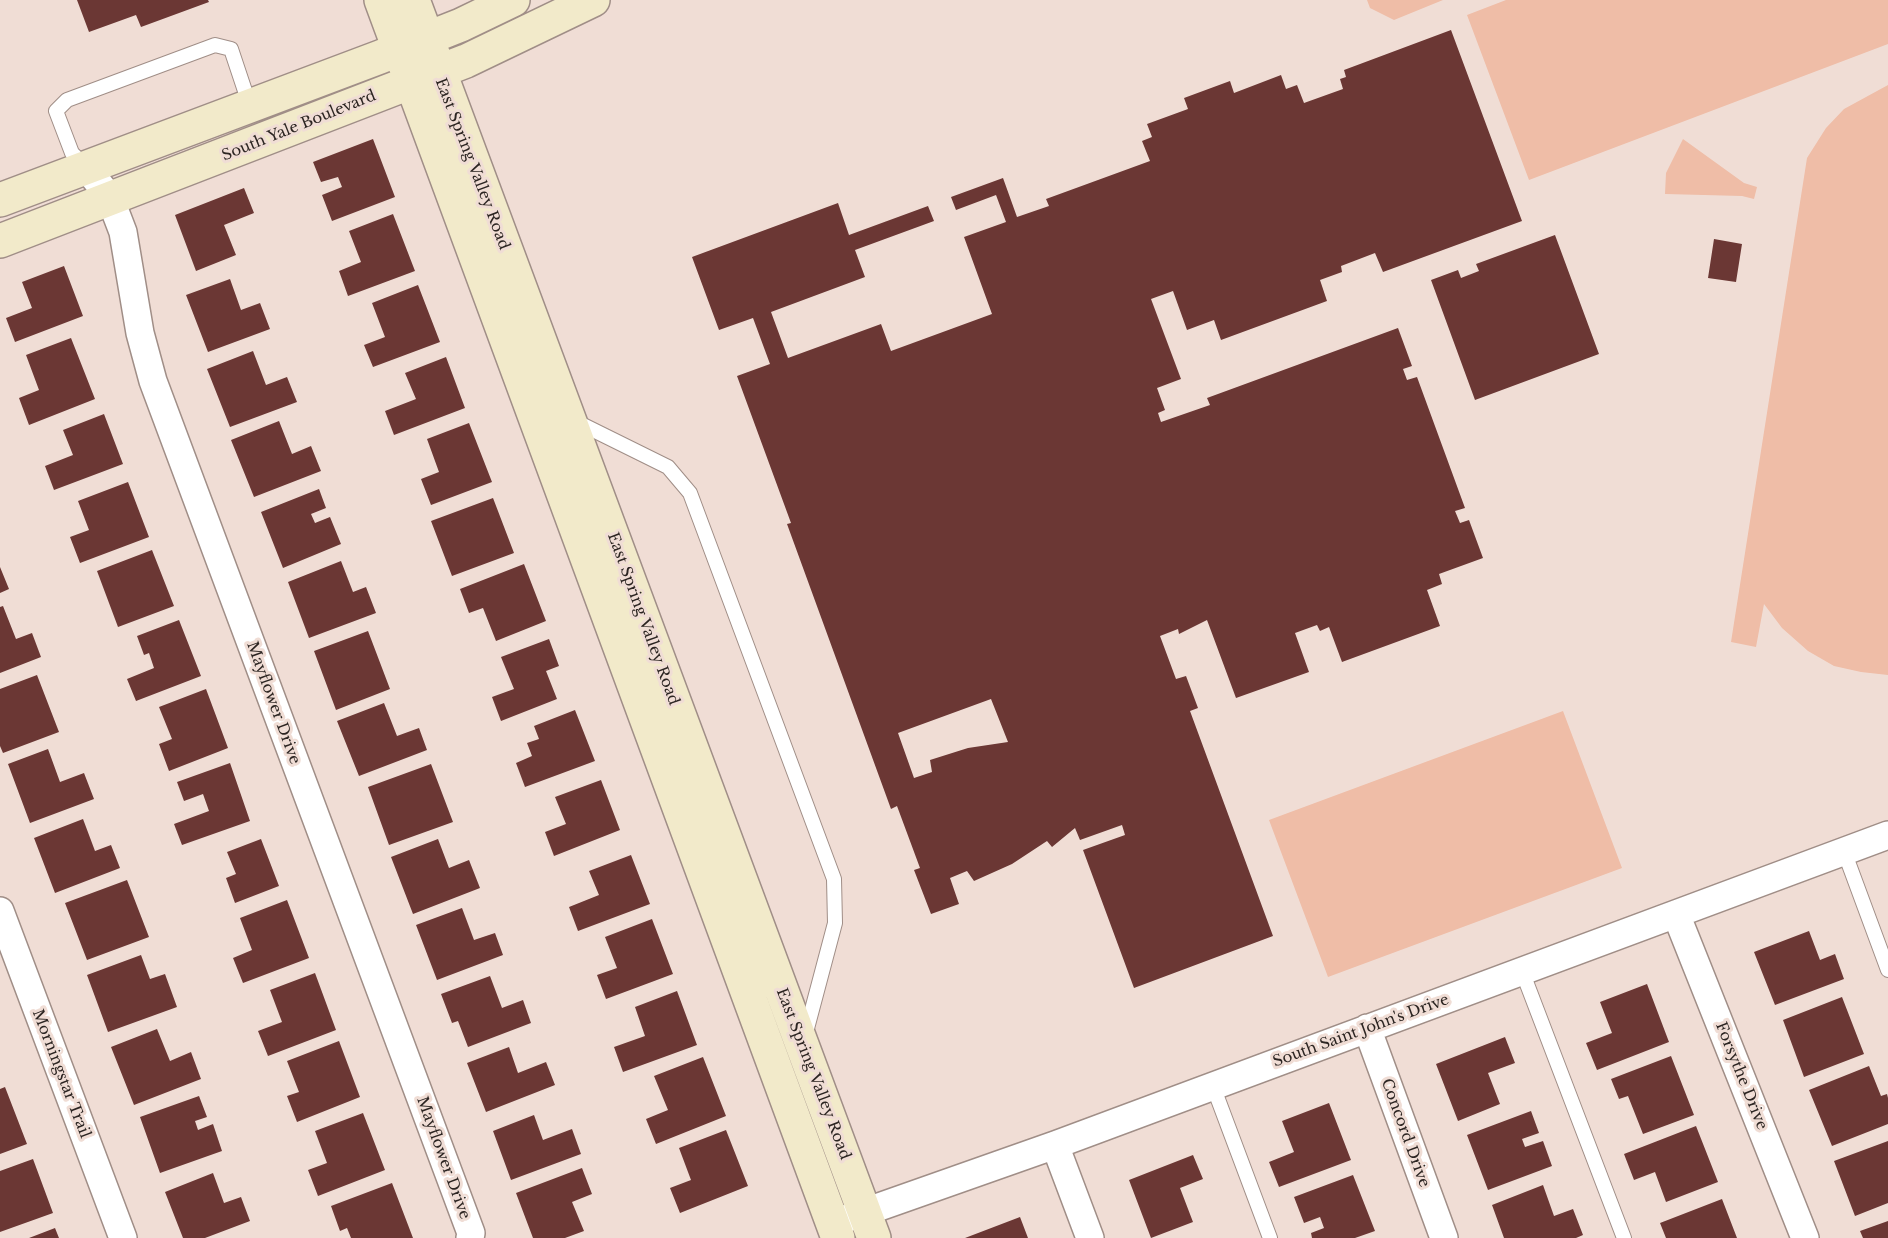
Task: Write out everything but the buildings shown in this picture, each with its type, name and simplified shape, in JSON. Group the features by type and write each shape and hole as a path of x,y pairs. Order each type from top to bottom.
{"street":[{"name":"East Spring Valley Road","path":"381,0 413,44 835,1231"},
{"name":"East Spring Valley Road","path":"413,0 413,44"},
{"path":"0,200 413,44 513,0"},
{"name":"South Yale Boulevard","path":"0,241 466,61 593,0"},
{"name":"East Spring Valley Road","path":"424,76 567,417 869,1225"},
{"name":"Mayflower Drive","path":"86,167 110,198 123,232 140,333 153,381 471,1233 470,1238"},
{"name":"South Saint John's Drive","path":"835,1231 869,1225 1055,1144 1888,834"},
{"name":"Morningstar Trail","path":"0,911 123,1238"},
{"name":"Forsythe Drive","path":"1676,914 1805,1238"},
{"name":"Concord Drive","path":"1367,1028 1444,1238"},
{"path":"1055,1144 1090,1238"}],"lane":[{"path":"86,167 72,153 56,111 67,100 88,92 215,45 231,49 250,105"},
{"path":"567,417 668,467 690,493 834,879 835,923 802,1046"},
{"path":"1844,851 1888,970"},
{"path":"1522,971 1624,1238"},
{"path":"1213,1086 1270,1238"}],"shaded area":[{"path":"1367,0 1443,0 1394,20 1370,8"},
{"path":"1506,0 1888,0 1888,44 1529,180 1467,15"},
{"path":"1888,85 1888,675 1834,666 1808,651 1782,628 1764,604 1756,647 1731,642 1807,158 1826,128 1844,109"},
{"path":"1683,139 1744,183 1757,187 1754,199 1742,196 1665,194 1666,173"},
{"path":"1563,711 1622,868 1328,977 1269,820"}]}
